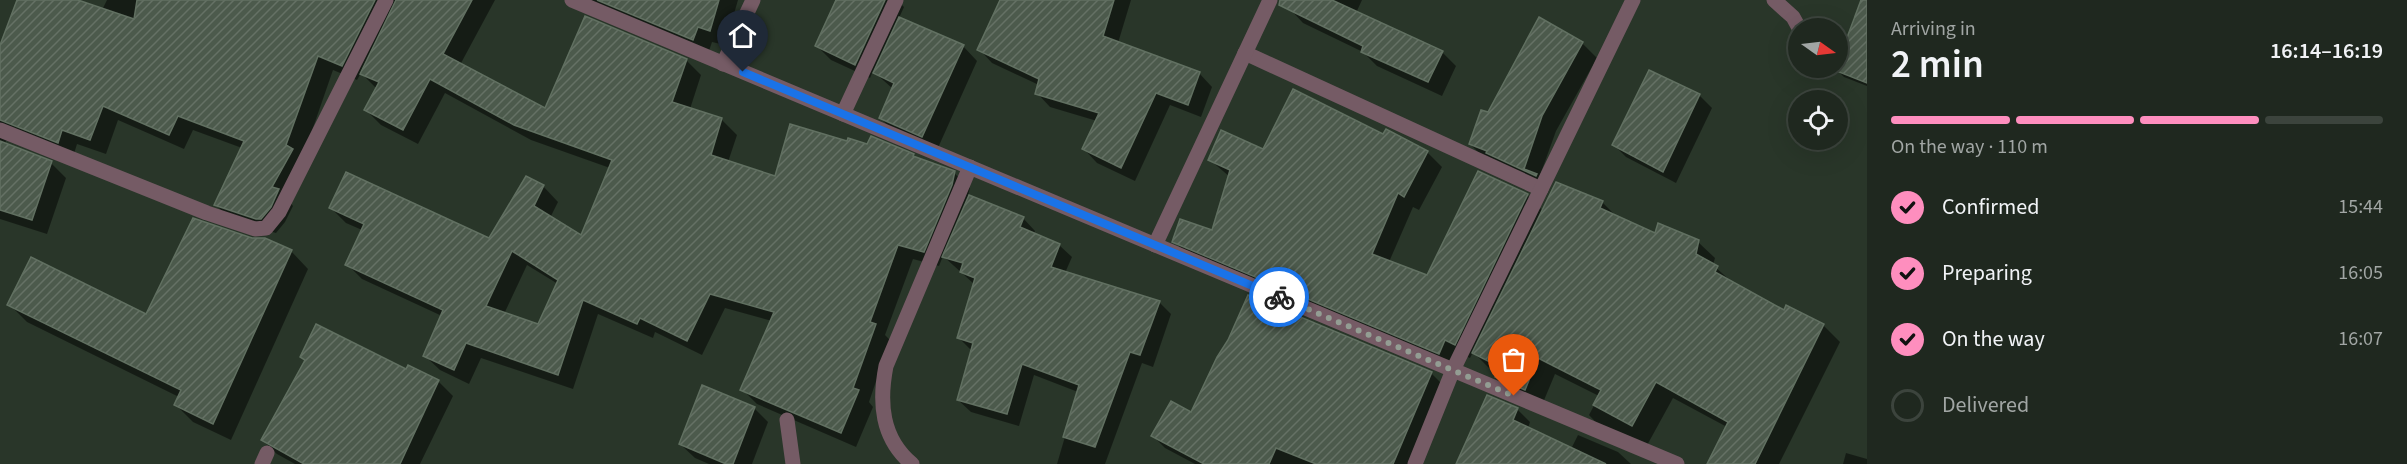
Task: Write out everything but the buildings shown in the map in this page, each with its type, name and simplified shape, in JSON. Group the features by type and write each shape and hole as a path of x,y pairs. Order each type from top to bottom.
{"street":[{"path":"0,130 207,213 255,229 266,228 279,212 386,0"},
{"path":"572,0 1677,464"},
{"path":"723,64 753,0"},
{"path":"843,114 896,0"},
{"path":"1415,464 1453,370 1633,0"},
{"path":"1774,0 1793,18"},
{"path":"1155,245 1245,53 1265,2"},
{"path":"1245,53 1541,189"},
{"path":"912,464 898,448 884,421 881,390 886,366 970,167"},
{"path":"787,420 794,464"}],"way so far":[{"path":"1279,297 1514,396"}],"route":[{"path":"743,72 1279,297"}]}
